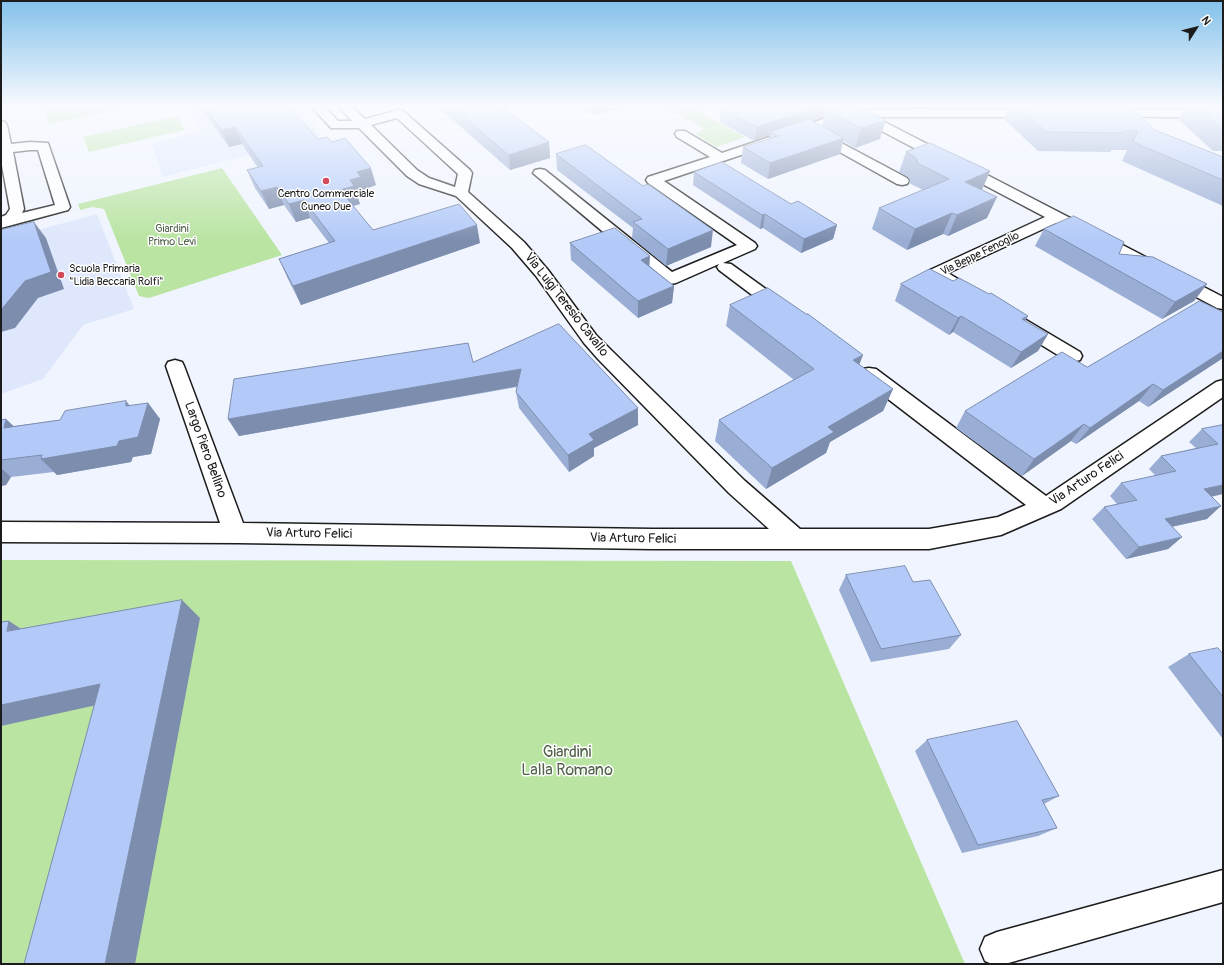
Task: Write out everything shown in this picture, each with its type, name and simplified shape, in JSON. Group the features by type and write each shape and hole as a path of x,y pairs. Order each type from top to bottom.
{"street":[{"path":"1,223 11,218 17,209 6,151"},
{"path":"1,223 63,207 45,151"},
{"name":"Via Luigi Teresio Cavallo","path":"390,151 412,173 424,181 461,193 518,245 542,273 590,339 605,355 737,487 795,539"},
{"path":"440,151 465,173 461,193"},
{"path":"710,151 720,157"},
{"path":"540,173 670,279 749,246 653,180 739,151"},
{"path":"847,151 902,181"},
{"path":"930,151 1223,304"},
{"name":"Via Beppe Fenoglio","path":"970,294 936,273 1056,218"},
{"path":"725,267 797,321"},
{"path":"1004,314 1073,356"},
{"path":"855,364 1045,506"},
{"name":"Largo Piero Bellino","path":"175,366 235,534"},
{"name":"Via Arturo Felici","path":"1,532 652,539 929,539 1001,526 1045,506 1074,489 1223,387"},
{"path":"996,949 1223,886"}],"shaded area":[{"path":"154,151 264,151 163,177"},
{"name":"Scuola Primaria \"Lidia Beccaria Rolfi\"","path":"97,214 134,309 83,325 43,379 1,394 1,240"}],"green space":[{"name":"Giardini Primo Levi","path":"222,168 282,255 149,298 139,296 104,209 92,207 80,210 78,204"},
{"name":"Giardini Lalla Romano","path":"1,560 791,561 965,964 1,964"}],"building":[{"path":"252,151 356,151 371,168 357,172 361,177 350,180 354,186 340,190 373,230 459,204 477,225 293,286 279,259 335,241 304,200 289,204 277,187 261,191 247,170 263,166"},
{"path":"504,151 521,151 509,155"},
{"path":"566,151 594,151 643,186 648,184 713,230 668,249 633,222 642,219 556,154"},
{"path":"750,151 805,151 770,163"},
{"path":"947,151 990,171 965,182 997,197 957,215 952,213 915,229 879,208 949,179 917,163 915,157 906,152"},
{"path":"1154,151 1208,151 1223,157 1223,180"},
{"path":"722,162 791,204 798,201 837,225 804,239 765,214 762,215 694,172"},
{"path":"1074,216 1124,242 1119,254 1153,257 1207,284 1175,302 1044,229"},
{"path":"34,222 51,272 25,281 1,310 1,230"},
{"path":"615,228 650,256 641,260 674,286 638,301 570,243"},
{"path":"930,269 953,281 959,278 989,294 991,293 1028,316 1022,319 1048,334 1021,352 961,316 958,318 901,284"},
{"path":"768,288 808,314 863,355 853,360 893,389 828,427 834,432 772,468 719,420 814,369 730,305"},
{"path":"1200,301 1223,312 1223,351 1163,390 1153,384 1090,428 1084,424 1034,459 965,411 1062,352 1087,367"},
{"path":"559,324 638,408 589,434 594,440 568,455 516,392 521,369 228,419 234,379 468,343 473,362"},
{"path":"126,401 126,406 148,403 138,437 119,441 117,446 41,459 42,455 1,460 1,420 6,419 4,428 60,420 65,411"},
{"path":"1223,425 1223,485 1204,489 1221,506 1165,519 1182,537 1139,547 1104,507 1137,500 1121,483 1176,471 1161,456 1218,444 1202,429"},
{"path":"905,566 913,582 930,580 961,635 881,649 846,575"},
{"path":"182,600 105,964 24,964 100,684 1,705 1,622 9,621 7,631"},
{"path":"1218,648 1223,654 1223,697 1189,654"},
{"path":"1017,721 1059,796 1042,800 1057,828 978,845 927,740"}],"place":[{"name":"Centro Commerciale Cuneo Due","path":"326,181"},
{"name":"Scuola Primaria \"Lidia Beccaria Rolfi\"","path":"61,275"}]}
